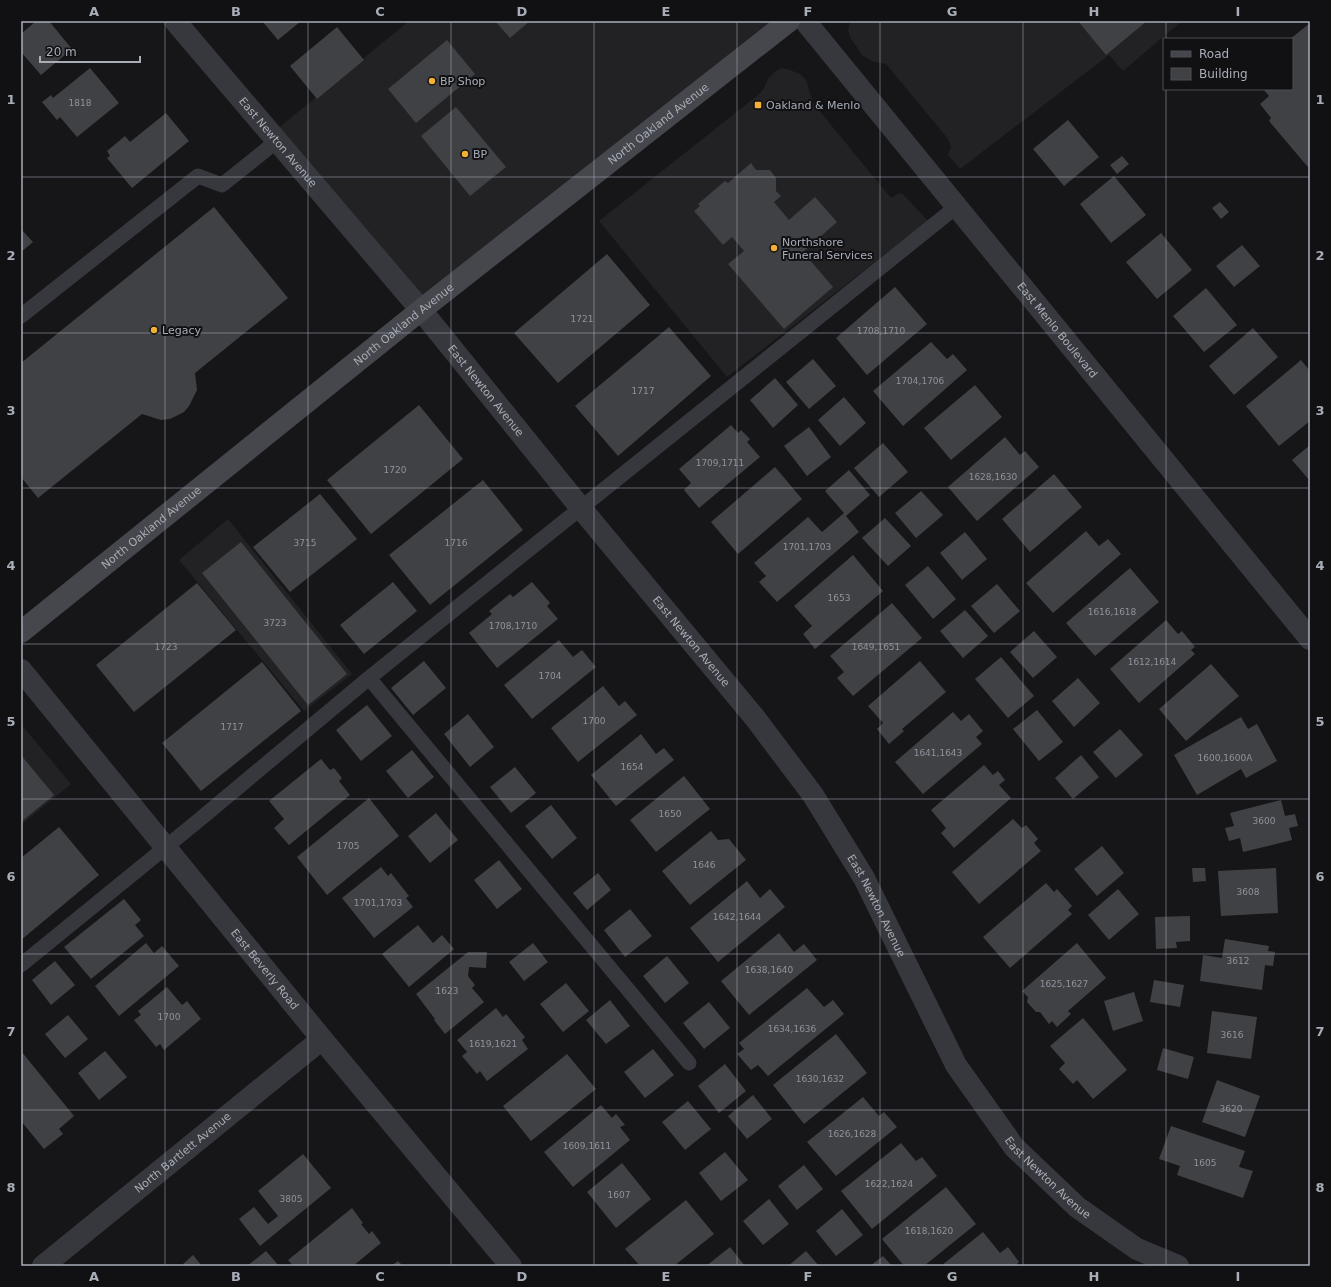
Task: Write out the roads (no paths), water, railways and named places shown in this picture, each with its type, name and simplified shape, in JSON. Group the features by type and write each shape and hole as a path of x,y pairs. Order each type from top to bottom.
{"main road":[{"name":"North Oakland Avenue","path":"21,632 420,310 789,21"}],"street":[{"name":"East Newton Avenue","path":"175,21 420,310 580,507 755,718 813,795 864,878 956,1065 1014,1147 1077,1207 1137,1249 1178,1266"},
{"name":"East Menlo Boulevard","path":"805,21 1310,639"},
{"name":"East Beverly Road","path":"21,670 322,1039 511,1266"},
{"name":"North Bartlett Avenue","path":"43,1266 322,1039"}],"lane":[{"path":"21,316 198,176 222,186 277,141"},
{"path":"21,965 166,848 369,678 580,507 956,207"},
{"path":"369,678 689,1063"}],"place":[{"name":"BP Shop","path":"432,81"},
{"name":"Oakland & Menlo","path":"758,105"},
{"name":"BP","path":"465,154"},
{"name":"Northshore Funeral Services","path":"774,248"},
{"name":"Legacy","path":"154,330"}]}
